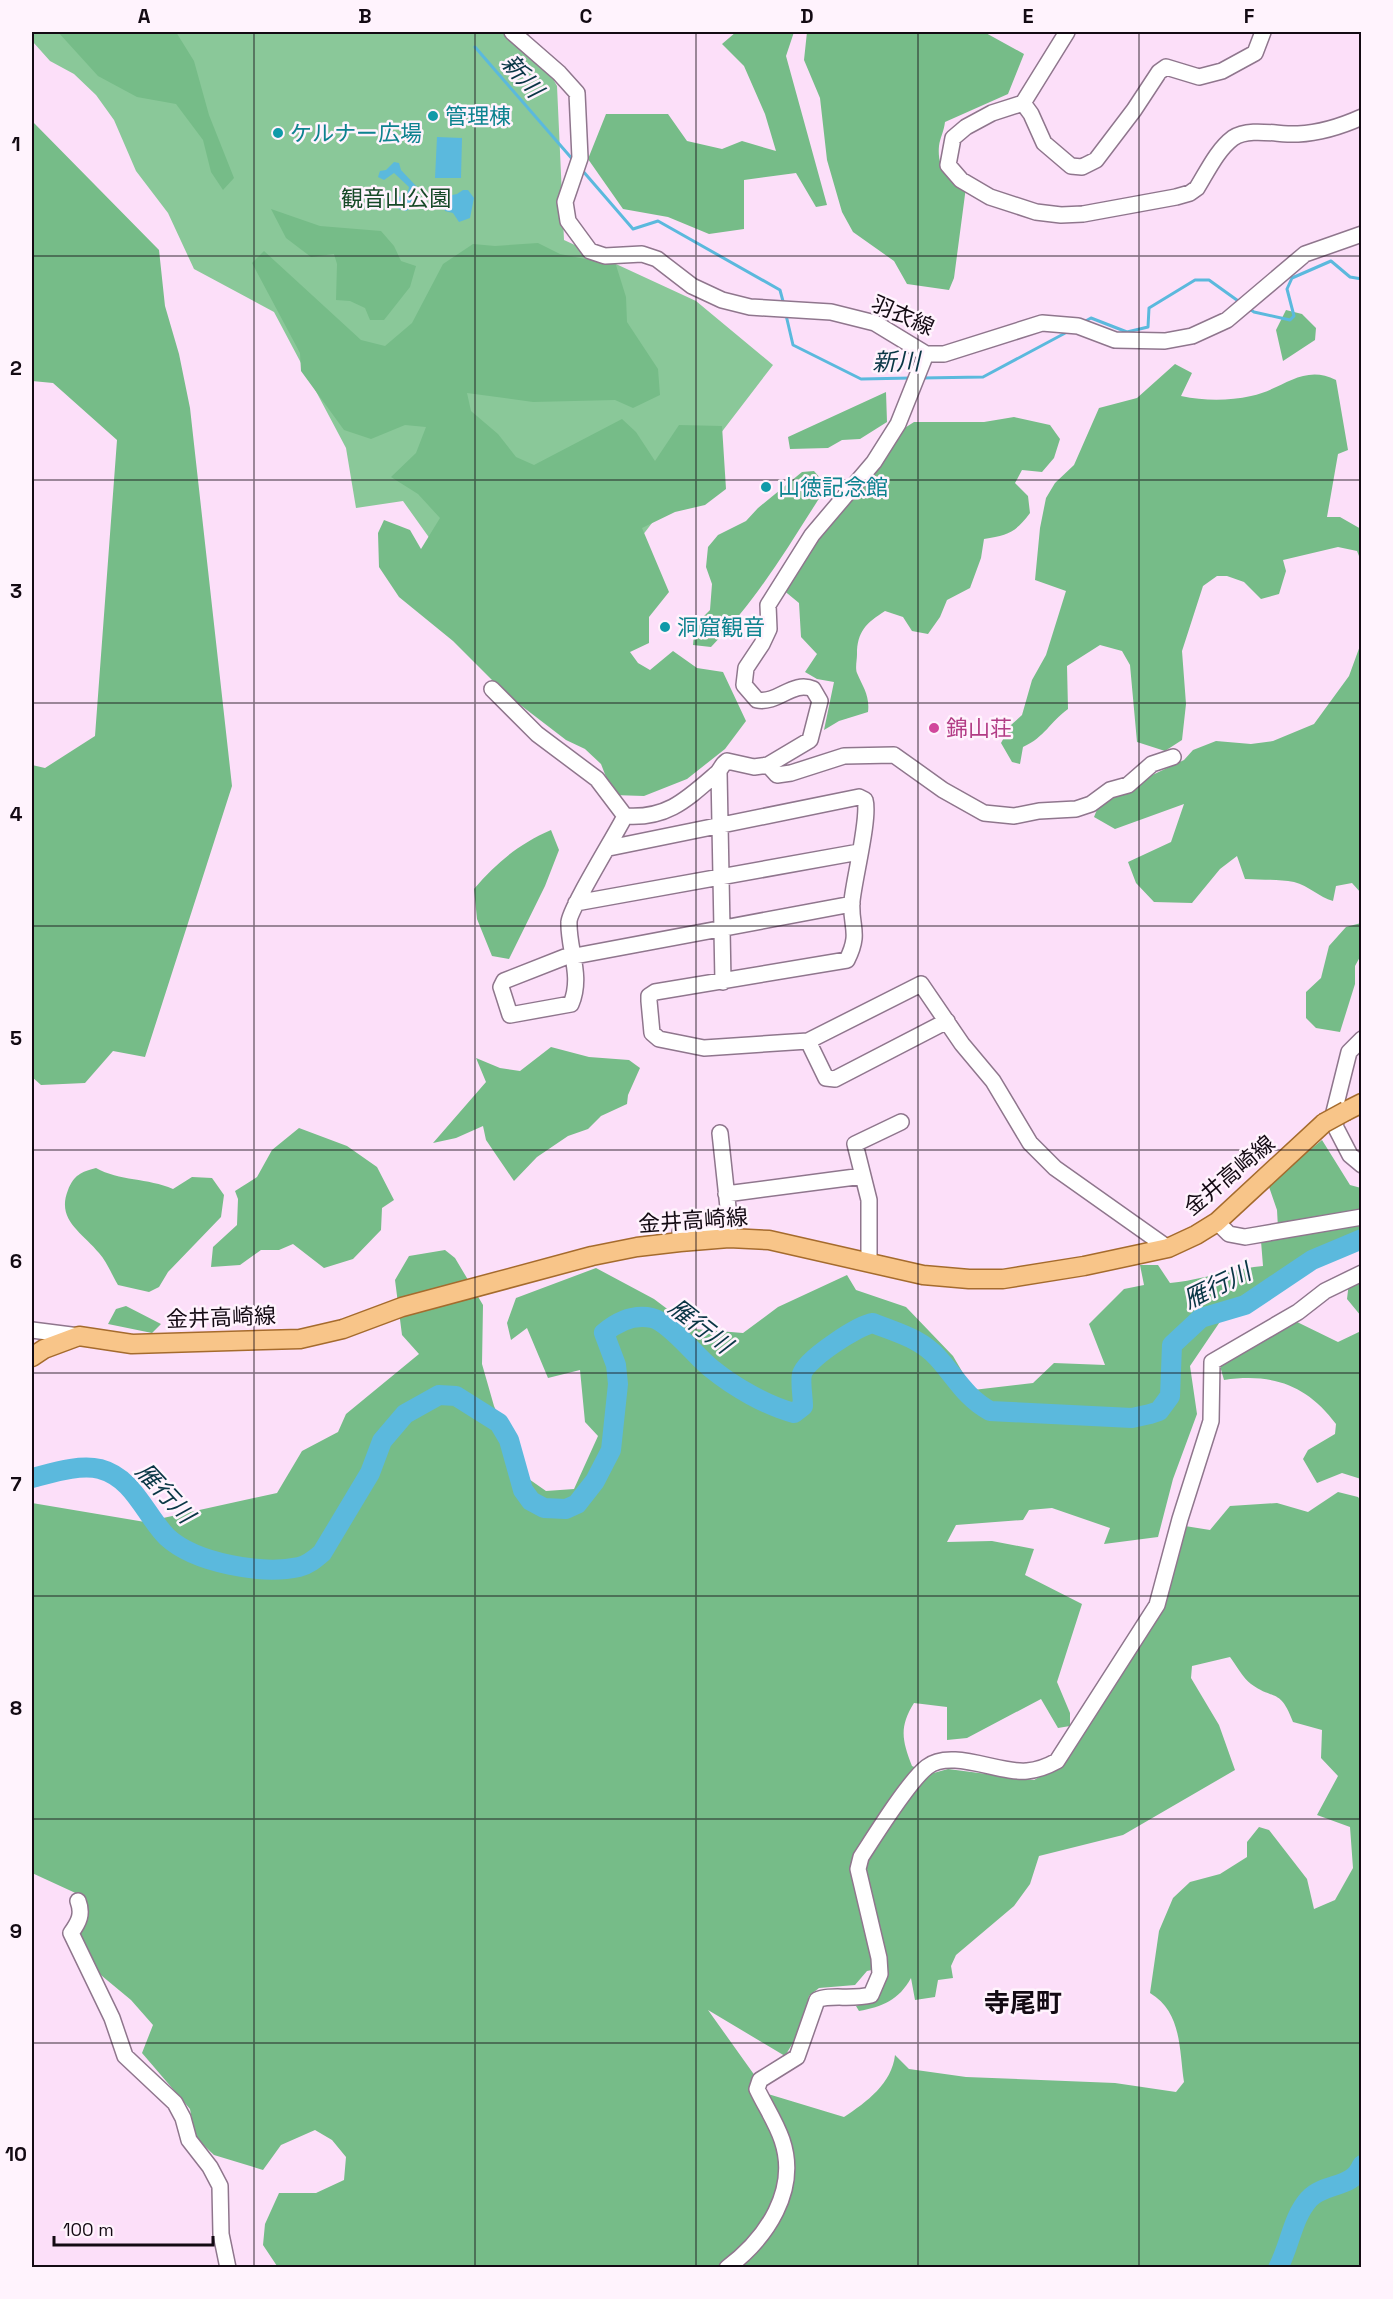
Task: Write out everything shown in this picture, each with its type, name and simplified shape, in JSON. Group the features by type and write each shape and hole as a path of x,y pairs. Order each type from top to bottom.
{"main road":[{"name":"金井高崎線","path":"32,1357 44,1348 79,1336 132,1344 300,1339 343,1329 402,1307 592,1256 637,1246 729,1238 769,1240 923,1275 1003,1280 1168,1248 1217,1222 1324,1124 1354,1107"}],"street":[{"name":"羽衣線","path":"512,32 560,73 577,93 580,158 565,202 568,221 590,251 605,255 642,254 657,259 692,286 722,300 761,308 831,312 875,323 926,354 944,354 1042,323 1078,326 1115,340 1165,341 1192,336 1227,320 1305,254 1362,234"},
{"path":"1067,32 1023,102 992,113 966,127 953,138 948,165 961,180 990,197 1036,212 1061,215 1190,193 1227,143 1236,136 1298,134 1322,130 1362,117"},
{"path":"1023,102 1044,143 1071,166 1082,167 1096,160 1134,110 1158,72 1166,67 1199,77 1222,71 1255,53 1263,32"},
{"path":"492,689 537,734 597,779 625,816 644,817 661,814 719,771 728,761 754,767 768,765 810,740 820,701 813,689 806,686 763,701 752,695 744,685 746,668 769,629 768,605 812,535 874,462 898,424 926,354"},
{"path":"768,765 777,775 791,774 844,756 894,755 943,790 984,813 1014,816 1039,811 1076,809 1091,804 1110,790 1128,785 1152,764 1173,758"},
{"path":"719,771 723,982"},
{"path":"609,848 863,798 866,804 852,904 856,930 854,946 847,960 651,993 649,1001 652,1034 658,1039 704,1048 808,1041 917,984 925,986 962,1044 993,1081 1030,1143 1055,1168 1168,1248"},
{"path":"625,816 576,903 568,922 575,956 573,1001 569,1006 514,1016 507,1014 501,987 504,981 575,956 852,904"},
{"path":"576,903 859,852"},
{"path":"808,1041 826,1078 835,1079 947,1021"},
{"path":"1362,1039 1349,1052 1334,1112 1336,1128 1350,1155 1362,1165"},
{"path":"869,1263 869,1200 855,1144 901,1122"},
{"path":"680,1242 680,1232 730,1226 720,1133"},
{"path":"726,1194 863,1176"},
{"path":"1217,1222 1229,1234 1245,1237 1362,1217"},
{"path":"727,2268 756,2240 784,2198 787,2180 782,2138 757,2089 760,2080 796,2057 817,2001 824,1997 854,2000 871,1995 880,1974 879,1958 858,1869 861,1857 915,1781 932,1764 953,1760 1025,1772 1045,1768 1058,1761 1157,1605 1180,1519 1211,1421 1212,1362 1298,1312 1325,1291 1362,1273"},
{"path":"32,1330 79,1336"},
{"path":"78,1901 81,1909 78,1923 71,1934 112,2018 125,2056 175,2103 183,2118 189,2140 210,2167 220,2186 221,2234 228,2268"}],"green space":[{"name":"観音山公園","path":"32,32 527,32 557,86 564,240 696,301 773,365 616,570 520,665 403,501 356,508 346,448 274,312 194,269 168,213 136,171 114,120 96,95 74,74 50,61 33,42"},
{"path":"58,32 176,32 194,61 209,115 234,178 223,190 211,172 203,140 176,104 137,97 98,76"},
{"path":"736,32 794,32 786,56 827,205 816,207 796,173 744,180 744,229 709,234 668,217 623,209 588,159 606,114 668,114 687,141 722,149 742,141 776,151 765,114 744,66 722,44"},
{"path":"807,32 984,32 1024,54 1008,94 945,122 939,146 940,161 945,172 953,180 966,187 954,278 949,290 907,284 894,261 853,232 842,212 827,160 820,98 804,60"},
{"path":"32,121 159,250 165,306 179,354 190,408 232,786 145,1057 113,1051 85,1083 41,1085 32,1077 32,765 45,768 95,736 117,440 53,383 32,381"},
{"path":"271,209 320,226 381,231 394,246 401,261 416,266 410,287 384,320 370,320 365,308 350,301 336,300 337,264 334,254 311,257 286,238"},
{"path":"538,243 560,254 616,265 626,297 627,322 658,369 660,395 633,408 615,400 533,402 467,393 471,411 498,434 516,457 534,465 622,419 636,432 655,461 679,425 722,426 726,489 705,505 675,512 642,528 669,592 649,617 649,643 630,652 638,663 650,670 673,651 697,668 723,672 746,721 725,749 687,779 644,796 613,795 601,764 585,749 566,740 506,694 453,641 399,597 379,567 378,533 384,520 410,530 421,549 440,518 418,494 391,477 416,453 426,427 405,425 371,439 344,430 301,371 300,353 252,263 264,251 361,340 385,346 412,323 443,264 473,244 495,246"},
{"path":"1286,310 1302,314 1316,328 1315,340 1283,361 1276,330"},
{"path":"1175,364 1192,373 1181,396 1199,399 1225,400 1251,396 1293,379 1313,374 1336,380 1348,450 1338,454 1327,517 1340,517 1361,529 1361,561 1357,551 1338,547 1283,560 1286,571 1279,594 1261,599 1244,582 1227,576 1217,576 1203,586 1182,651 1186,704 1182,740 1165,751 1137,742 1130,665 1122,651 1100,645 1067,666 1068,709 1037,739 1023,747 1020,764 1012,762 1001,743 1011,725 1022,715 1032,680 1046,655 1066,591 1035,580 1040,528 1046,498 1055,483 1074,465 1099,408 1137,398"},
{"path":"886,392 887,422 860,439 842,440 828,448 790,449 788,437"},
{"path":"1014,417 1050,425 1060,439 1054,458 1042,472 1022,470 1015,483 1028,496 1030,513 1020,525 1010,532 984,539 981,558 970,588 947,600 940,617 928,634 912,631 903,617 885,611 868,624 857,646 856,666 867,696 868,712 839,721 824,730 834,682 817,679 805,672 817,654 801,637 799,603 782,589 800,568 819,536 900,431 914,422 984,422"},
{"path":"814,471 827,486 773,570 728,629 711,647 693,645 695,625 710,610 712,584 706,567 708,547 718,535 746,521 758,508 802,472"},
{"path":"1361,643 1361,893 1352,883 1336,886 1333,901 1294,882 1245,879 1237,856 1220,869 1192,903 1154,902 1136,883 1128,862 1171,842 1184,804 1115,829 1094,817 1098,807 1146,778 1184,760 1193,750 1216,741 1251,744 1273,741 1314,724 1349,676"},
{"path":"551,830 559,850 545,886 509,959 492,956 477,919 474,889 509,855 529,841"},
{"path":"1361,923 1361,955 1355,966 1355,984 1340,1032 1316,1028 1306,1018 1306,992 1321,978 1329,946 1346,927"},
{"path":"551,1047 589,1057 629,1060 640,1068 628,1095 627,1104 601,1116 588,1129 568,1136 537,1157 514,1181 486,1140 483,1126 456,1138 433,1143 486,1082 476,1058 500,1068 520,1071"},
{"path":"299,1128 347,1146 377,1167 394,1200 382,1208 381,1230 353,1259 324,1268 293,1244 279,1250 261,1250 240,1265 211,1267 213,1247 237,1225 238,1199 235,1191 257,1177 272,1150"},
{"path":"1322,1140 1350,1185 1361,1188 1361,1213 1278,1228 1277,1210 1268,1184"},
{"path":"96,1168 114,1175 173,1189 192,1177 212,1178 224,1195 221,1217 168,1272 159,1287 149,1292 118,1285 102,1257 68,1218 65,1200 70,1185 79,1175"},
{"path":"1361,1224 1361,1231 1287,1267 1234,1301 1190,1366 1197,1414 1173,1479 1158,1537 1104,1544 1110,1528 1052,1508 1029,1510 1023,1520 956,1525 947,1542 992,1541 1034,1549 1025,1575 1082,1604 1057,1682 1070,1713 1070,1726 1058,1728 1041,1699 967,1738 947,1740 947,1707 914,1703 906,1719 904,1741 912,1766 930,1774 948,1769 1034,1780 1062,1764 1161,1605 1185,1526 1210,1530 1230,1506 1277,1503 1308,1512 1338,1492 1358,1497 1361,1501 1361,2267 277,2266 263,2245 265,2224 279,2193 316,2193 344,2180 346,2157 332,2140 315,2130 281,2145 263,2170 214,2155 195,2137 190,2109 142,2053 153,2025 131,2000 96,1971 79,1933 82,1896 32,1873 32,1503 145,1522 277,1493 302,1451 338,1432 346,1414 419,1354 402,1335 395,1280 409,1256 445,1250 455,1258 483,1305 482,1364 494,1406 526,1477 546,1491 574,1489 598,1436 585,1422 580,1370 548,1378 527,1328 511,1340 507,1323 516,1298 596,1268 654,1299 694,1329 743,1333 778,1307 847,1275 856,1290 906,1307 953,1356 973,1390 1033,1383 1054,1363 1105,1365 1089,1324 1124,1289 1144,1285 1140,1265 1158,1265 1170,1283 1194,1280 1263,1266 1261,1241","holes":["1230,1657 1251,1684 1280,1699 1293,1722 1322,1730 1321,1758 1338,1776 1317,1815 1350,1827 1353,1868 1335,1900 1314,1909 1307,1879 1269,1830 1259,1827 1247,1842 1247,1857 1220,1874 1190,1882 1173,1898 1159,1931 1150,1993 1168,2010 1177,2032 1184,2082 1176,2092 1115,2083 966,2077 909,2069 895,2055 884,2083 861,2105 844,2117 768,2094 708,2010 785,2056 800,2031 809,1996 819,1988 855,1985 867,1971 886,1967 876,1998 856,2006 859,2011 889,2001 901,1992 911,1978 915,2000 935,1997 938,1980 953,1978 951,1966 956,1955 1014,1906 1030,1884 1039,1856 1123,1835 1235,1770 1219,1725 1191,1678 1192,1666"]},
{"path":"1361,1277 1361,1316 1347,1299 1349,1282"},
{"path":"126,1306 161,1324 152,1333 108,1324 116,1309"},
{"path":"1295,1321 1338,1342 1361,1331 1361,1479 1342,1473 1317,1483 1303,1459 1308,1450 1335,1434 1336,1424 1325,1411 1301,1391 1288,1385 1258,1378 1224,1380 1220,1366 1231,1351"}],"water":[{"path":"437,137 462,138 461,178 435,178"},
{"path":"394,162 399,163 401,170 417,187 411,208 406,211 399,209 395,204 398,197 407,195 409,187 394,173 384,180 378,177 380,171 386,170"},
{"path":"468,190 474,198 470,218 459,222 453,213 445,211 443,201 447,196"}],"waterway":[{"name":"新川","path":"475,47 574,161"},
{"name":"新川","path":"582,170 633,229 658,221 780,290 784,305"},
{"name":"新川","path":"1248,308 1254,312 1290,320 1294,316 1287,289 1292,278 1331,261 1350,277 1362,279"},
{"name":"新川","path":"1082,323 1091,318 1127,332 1148,327 1149,308 1195,280 1209,280 1241,303"},
{"name":"新川","path":"786,315 793,345 861,379 912,378"},
{"name":"新川","path":"922,378 983,377 1069,331"},
{"name":"雁行川","path":"32,1478 75,1468 100,1469 122,1480 167,1537 194,1554 248,1568 299,1567 322,1553 370,1473 382,1441 405,1414 439,1395 456,1396 499,1423 509,1440 523,1490 531,1501 544,1508 566,1509 577,1504 595,1481 611,1450 618,1384 616,1365 604,1333 620,1322 639,1317 652,1318 667,1326 706,1364 740,1389 773,1406 794,1413 803,1406 801,1377 813,1360 834,1344 873,1323 908,1337 931,1351 968,1394 990,1411 1132,1418 1159,1411 1170,1396 1172,1345 1201,1318 1245,1305 1312,1260 1362,1239"},
{"path":"1278,2268 1295,2223 1309,2199 1323,2190 1352,2178 1362,2165"}],"place":[{"name":"管理棟","path":"433,116"},
{"name":"ケルナー広場","path":"278,133"},
{"name":"山徳記念館","path":"766,487"},
{"name":"洞窟観音","path":"665,627"},
{"name":"錦山荘","path":"934,728"}],"district":[{"name":"寺尾町","path":"1023,2003"}]}
